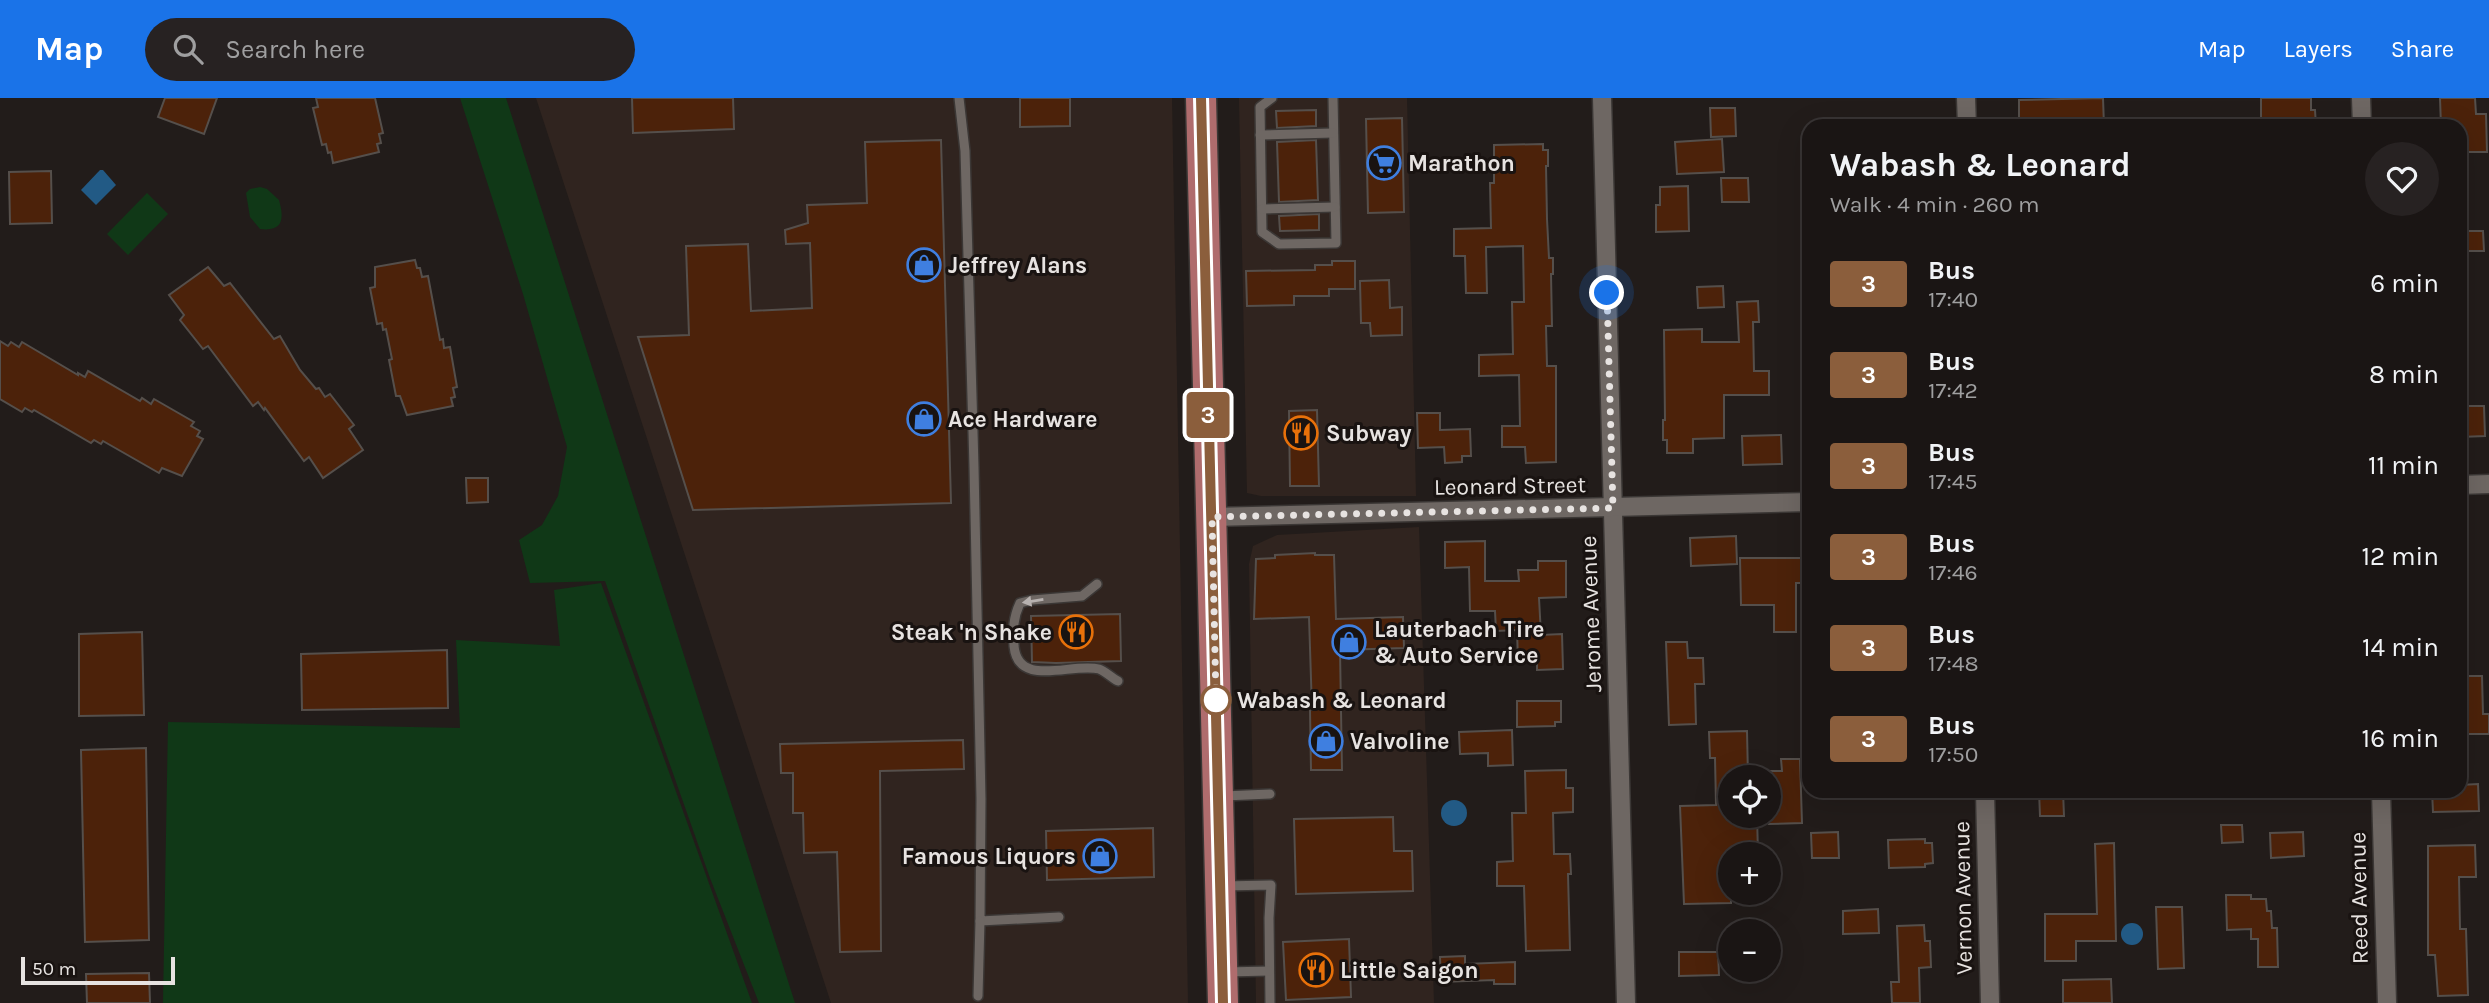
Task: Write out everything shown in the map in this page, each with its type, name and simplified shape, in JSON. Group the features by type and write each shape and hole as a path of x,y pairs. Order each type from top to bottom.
{"main road":[{"path":"1201,98 1223,1003"}],"street":[{"name":"Jerome Avenue","path":"1602,98 1626,1003"},
{"path":"1966,98 1967,119"},
{"path":"2361,98 2362,119"},
{"path":"2467,485 2489,484"},
{"name":"Leonard Street","path":"1212,517 1802,502"},
{"name":"Vernon Avenue","path":"1985,798 1990,1003"},
{"name":"Reed Avenue","path":"2381,798 2387,1003"}],"lane":[{"path":"959,98 965,151 975,513 981,799 978,996"},
{"path":"1272,98 1260,107 1262,233 1279,244 1336,243 1333,98"},
{"path":"1260,135 1334,133"},
{"path":"1262,209 1335,207"},
{"path":"1097,584 1082,596 1020,603 1014,617 1015,652 1020,663 1030,670 1100,669 1118,681"},
{"path":"1218,796 1270,794"},
{"path":"1221,886 1271,885 1270,1003"},
{"path":"980,921 1059,917"},
{"path":"1223,972 1269,971"}],"shaded area":[{"path":"536,98 1172,98 1188,1003 831,1003"},
{"path":"1239,98 1407,98 1416,496 1261,496 1247,493"},
{"path":"1419,527 1434,1003 1256,1003 1249,564 1253,546 1277,535"}],"green space":[{"path":"460,98 506,98 795,1003 759,1003 710,878 605,581 530,583 519,540 542,525 558,496 567,447 523,294"},
{"path":"250,189 267,189 279,200 282,218 274,228 260,229 250,217 246,193"},
{"path":"147,193 168,214 128,255 107,234"},
{"path":"601,583 752,1003 163,1003 168,722 460,728 456,640 560,646 554,590"}],"water":[{"path":"100,170 116,185 96,205 81,190"},
{"path":"1454,800 1463,804 1467,813 1463,822 1454,826 1445,822 1441,813 1445,804"},
{"path":"2132,923 2140,926 2143,934 2140,942 2132,945 2124,942 2121,934 2124,926"}],"building":[{"path":"165,98 217,98 204,134 158,117"},
{"path":"316,98 375,98 383,133 379,134 379,152 333,163 331,152 328,153 326,144 322,145 313,108 318,107"},
{"path":"632,98 733,98 734,129 633,133"},
{"path":"1020,98 1070,98 1070,126 1020,127"},
{"path":"2103,98 2104,119 2019,119 2019,100"},
{"path":"2261,98 2311,98 2311,110 2315,110 2316,119 2261,119"},
{"path":"2440,98 2475,98 2476,114 2486,114 2487,152 2467,152 2467,119 2441,119"},
{"path":"1710,108 1735,108 1736,136 1711,137"},
{"path":"1316,110 1316,126 1277,128 1276,111"},
{"path":"1402,118 1404,212 1368,213 1366,119"},
{"path":"1722,139 1724,172 1677,174 1675,142"},
{"path":"941,140 951,503 693,510 638,337 689,335 686,246 748,244 751,311 812,308 810,243 786,244 785,230 808,223 807,205 867,203 865,142"},
{"path":"1316,140 1318,200 1279,202 1277,142"},
{"path":"1543,144 1543,150 1548,150 1547,219 1549,258 1553,258 1552,326 1546,326 1547,366 1556,366 1556,462 1526,463 1525,447 1502,447 1502,426 1520,426 1519,375 1479,376 1479,355 1513,354 1512,302 1524,302 1523,246 1486,247 1487,293 1466,293 1465,256 1454,256 1454,229 1491,228 1490,183 1494,183 1494,145"},
{"path":"51,171 52,223 10,224 9,172"},
{"path":"1721,178 1748,178 1749,202 1722,202"},
{"path":"1688,186 1689,231 1656,232 1656,205 1660,205 1660,187"},
{"path":"1319,214 1319,230 1280,231 1279,216"},
{"path":"2467,231 2483,231 2484,251 2467,251"},
{"path":"415,260 422,277 428,276 440,340 443,339 444,348 450,347 457,387 453,388 453,406 407,415 400,396 396,396 386,329 383,330 382,323 377,324 370,288 375,287 375,267"},
{"path":"1332,261 1355,261 1355,289 1329,289 1329,296 1294,296 1294,305 1247,306 1246,271 1315,270 1315,265 1332,265"},
{"path":"208,267 224,286 230,283 274,339 280,336 300,370 325,397 330,394 354,425 349,429 363,450 323,478 309,457 304,461 265,408 264,410 258,402 253,406 208,346 203,349 180,320 184,315 169,295"},
{"path":"1389,280 1390,308 1402,307 1402,335 1371,336 1370,323 1361,323 1360,281"},
{"path":"1723,286 1724,307 1698,308 1697,287"},
{"path":"1758,301 1759,322 1753,322 1754,371 1769,371 1769,395 1724,395 1724,438 1693,439 1693,453 1667,453 1667,440 1663,440 1664,330 1702,329 1702,342 1739,342 1737,302"},
{"path":"0,341 8,346 11,342 19,347 22,342 78,375 85,377 88,371 140,401 142,398 151,404 154,399 194,422 191,426 200,431 197,436 203,439 182,476 162,468 159,473 103,441 101,444 94,440 91,443 34,410 32,412 25,408 22,412 0,399"},
{"path":"2467,406 2484,406 2485,436 2467,437"},
{"path":"1317,410 1319,486 1290,486 1289,411"},
{"path":"1417,413 1440,413 1440,430 1470,429 1471,456 1462,456 1462,462 1445,463 1444,447 1418,448"},
{"path":"1781,435 1782,464 1743,465 1742,436"},
{"path":"466,478 488,478 488,502 467,503"},
{"path":"1736,536 1737,564 1691,566 1690,538"},
{"path":"1485,541 1485,581 1519,581 1518,570 1538,570 1538,561 1566,561 1566,597 1539,598 1541,635 1562,634 1563,669 1537,670 1537,662 1518,662 1517,630 1496,631 1495,611 1470,611 1469,567 1445,568 1445,542"},
{"path":"1315,553 1334,555 1336,619 1403,617 1404,648 1340,650 1342,770 1311,770 1309,617 1254,619 1256,559"},
{"path":"1740,558 1802,558 1802,583 1796,583 1796,632 1774,632 1774,605 1741,605"},
{"path":"1120,614 1121,661 1032,662 1031,616"},
{"path":"142,632 144,715 79,716 79,634"},
{"path":"1666,642 1687,642 1688,658 1703,658 1704,684 1695,684 1696,724 1669,725"},
{"path":"447,650 448,708 302,710 301,654"},
{"path":"2467,676 2482,676 2483,714 2489,714 2489,734 2467,734"},
{"path":"1517,701 1561,701 1561,722 1555,722 1555,726 1517,727"},
{"path":"1512,730 1513,765 1488,766 1488,753 1460,754 1459,732"},
{"path":"1747,731 1748,765 1718,765 1718,828 1757,828 1758,842 1718,842 1718,903 1684,904 1680,806 1716,805 1715,758 1710,758 1709,732"},
{"path":"963,740 964,769 880,771 881,951 840,952 837,852 804,853 803,813 793,813 793,773 781,773 780,744"},
{"path":"146,748 149,940 85,942 81,750"},
{"path":"1781,759 1800,759 1802,823 1781,824"},
{"path":"1566,770 1566,788 1573,788 1573,812 1553,813 1554,854 1570,854 1570,950 1526,951 1524,886 1497,886 1497,862 1513,861 1512,813 1526,813 1525,771"},
{"path":"2478,784 2479,811 2433,812 2432,798 2467,798 2467,785"},
{"path":"2039,798 2063,798 2064,816 2040,816"},
{"path":"1393,817 1394,851 1412,851 1413,891 1296,894 1294,819"},
{"path":"2221,825 2242,825 2243,842 2222,843"},
{"path":"1153,828 1154,877 1047,880 1046,831"},
{"path":"1838,832 1839,858 1812,858 1811,833"},
{"path":"2303,832 2304,856 2271,858 2270,833"},
{"path":"1925,839 1925,843 1932,843 1933,863 1925,864 1925,867 1889,868 1888,840"},
{"path":"2114,843 2116,941 2076,941 2076,961 2045,961 2045,914 2097,914 2095,844"},
{"path":"2475,845 2476,877 2459,877 2460,929 2466,929 2468,995 2438,996 2435,955 2428,955 2428,846"},
{"path":"2226,895 2251,895 2251,899 2266,899 2267,911 2271,911 2272,928 2277,928 2278,967 2258,967 2258,939 2251,939 2251,929 2227,930"},
{"path":"2156,907 2182,907 2184,968 2158,969"},
{"path":"1878,909 1879,933 1843,934 1843,911"},
{"path":"1924,925 1925,941 1930,941 1931,967 1919,968 1920,1003 1892,1003 1891,982 1899,982 1897,926"},
{"path":"1349,939 1351,997 1286,1000 1283,942"},
{"path":"1679,952 1718,952 1718,975 1679,976"},
{"path":"1465,956 1465,964 1515,962 1515,984 1494,984 1494,980 1441,982 1440,957"},
{"path":"149,973 150,1003 87,1003 86,974"},
{"path":"2111,979 2112,1003 2063,1003 2063,980"}],"bus line":[{"name":"3","path":"1201,98 1223,1003"}],"place":[{"name":"Marathon","path":"1384,163"},
{"name":"Jeffrey Alans","path":"924,265"},
{"name":"Ace Hardware","path":"924,419"},
{"name":"Subway","path":"1301,433"},
{"name":"Steak 'n Shake","path":"1076,632"},
{"name":"Lauterbach Tire & Auto Service","path":"1349,642"},
{"name":"Wabash & Leonard","path":"1216,700"},
{"name":"Valvoline","path":"1326,741"},
{"name":"Famous Liquors","path":"1100,856"},
{"name":"Little Saigon","path":"1316,970"}],"route":[{"path":"1216,700 1212,517 1613,508 1607,293"}]}
